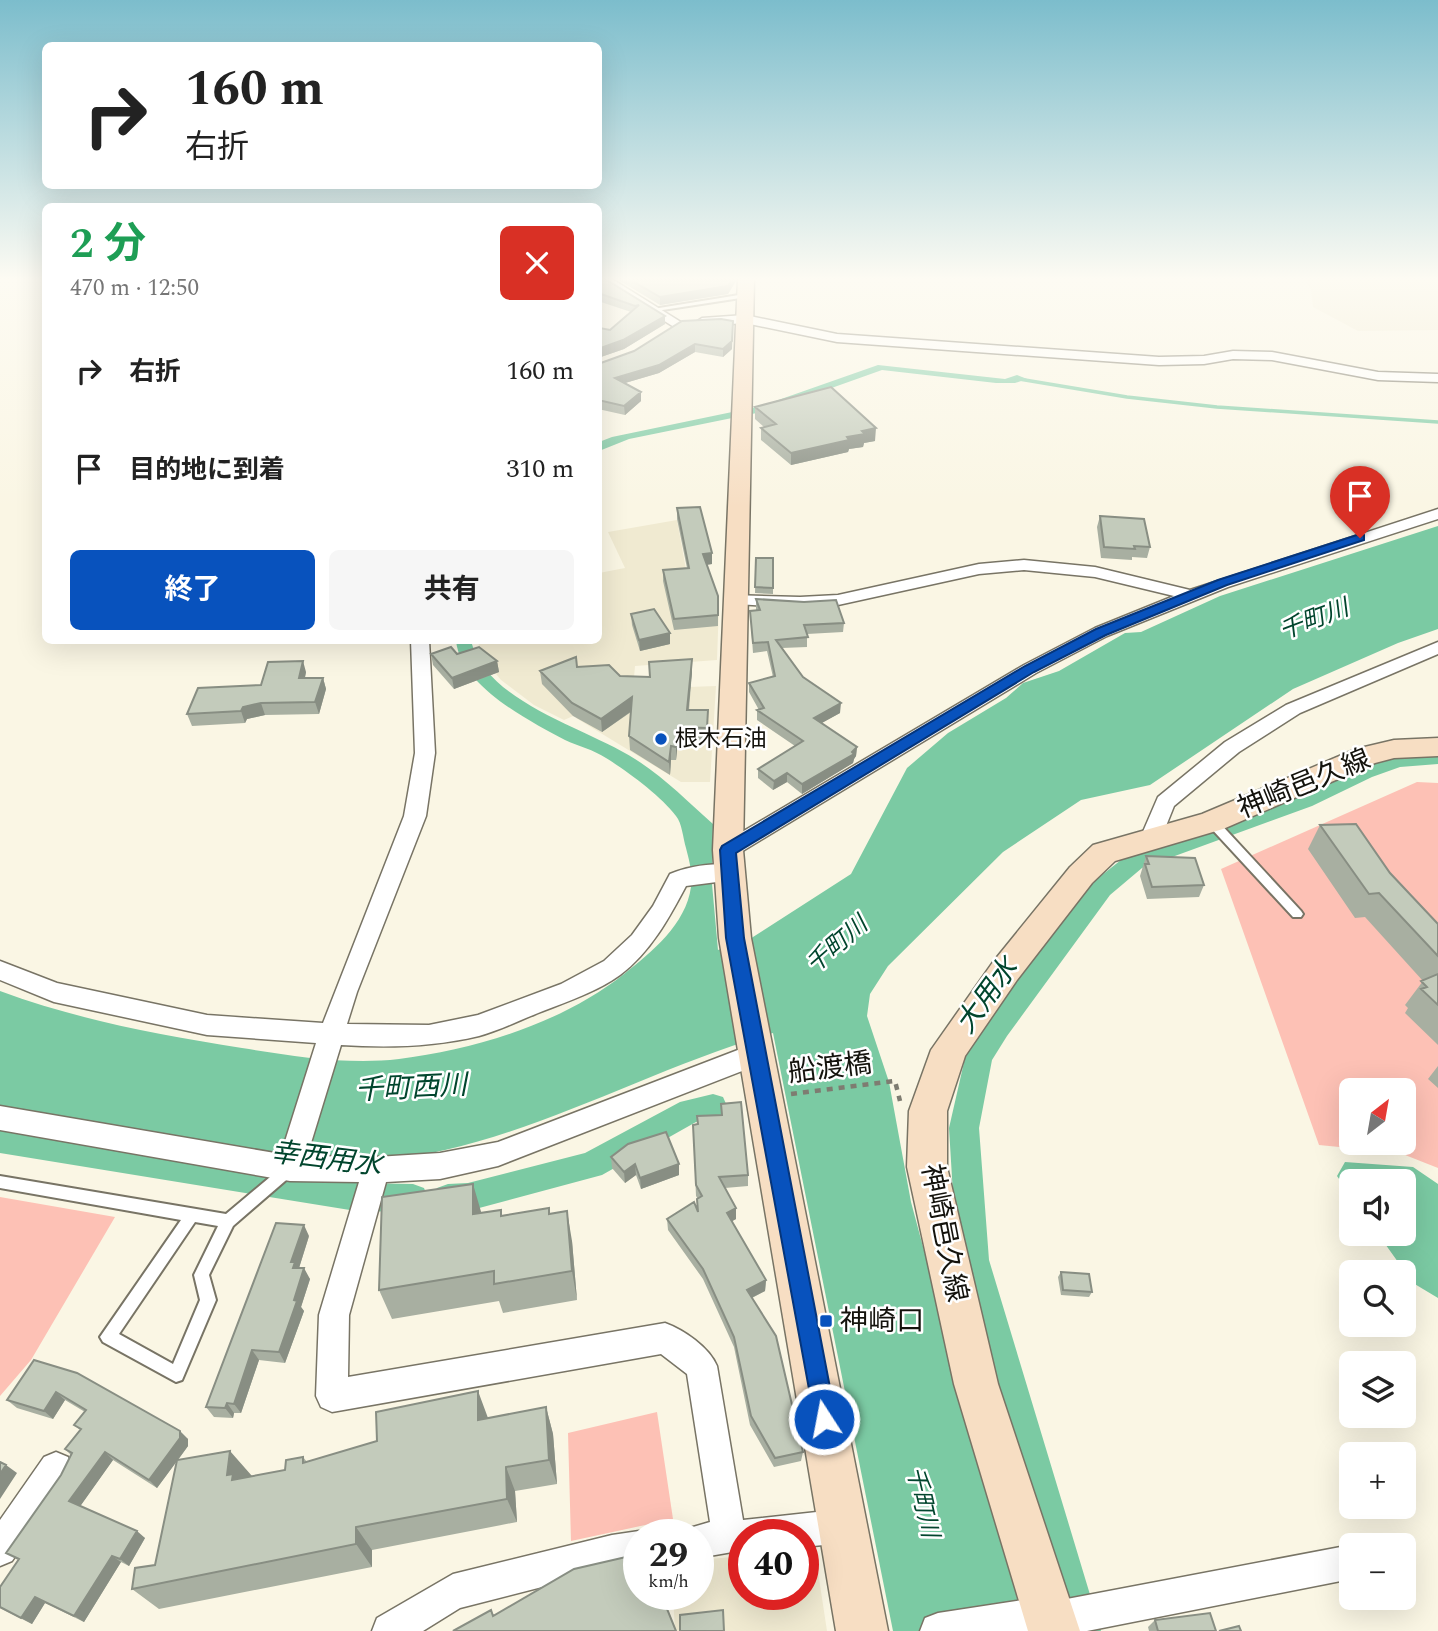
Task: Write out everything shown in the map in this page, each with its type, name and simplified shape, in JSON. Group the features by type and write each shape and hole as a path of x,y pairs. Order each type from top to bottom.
{"street":[{"path":"744,355 726,865 735,938 754,1047 862,1631"},
{"path":"1067,355 1159,362 1204,360 1232,355"},
{"path":"1237,355 1272,356 1377,376 1438,378"},
{"path":"0,970 54,992 207,1025 329,1038 429,1035 480,1025 570,991 612,968 640,941 661,912 678,880 726,865 1030,669 1101,632 1189,595 1438,514"},
{"path":"737,599 808,603 838,600 965,572 1023,565 1056,566 1151,584 1189,595"},
{"path":"289,1168 329,1038 415,816 425,753 419,644"},
{"path":"1150,842 1165,802 1232,747 1293,709 1438,647"},
{"name":"神崎邑久線","path":"1044,1623 976,1384 927,1167 928,1111 949,1050 1005,971 1081,875 1104,853 1219,828 1366,756 1394,749 1438,747"},
{"path":"0,1118 289,1168 371,1188 440,1166 498,1154 754,1047"},
{"path":"371,1188 334,1315 332,1396 665,1338 701,1366 728,1525"},
{"path":"0,1549 56,1469"},
{"path":"819,1528 844,1526"},
{"path":"390,1631 453,1592 623,1550"},
{"path":"938,1631 1044,1623 1339,1564"}],"lane":[{"path":"1219,828 1297,914"},
{"path":"192,1215 108,1337 176,1374 208,1300 201,1275 228,1221 289,1168"},
{"path":"0,1181 228,1221"}],"path":[{"name":"船渡橋","path":"789,1094 889,1082"}],"shaded area":[{"path":"677,520 693,608 719,604 717,660 635,666 633,689 716,686 710,782 681,782 576,718 626,693 564,720 534,705 501,680 481,656 479,644 602,644 602,572 625,568 608,532"},
{"path":"1417,782 1438,783 1438,1168 1405,1155 1416,1155 1416,1078 1339,1078 1339,1147 1319,1145 1221,869"},
{"path":"0,1197 115,1217 31,1360 0,1396"},
{"path":"657,1412 673,1519 623,1519 623,1530 571,1541 568,1433"},
{"path":"728,1557 728,1610 819,1610 819,1578 827,1631 675,1631 674,1610 714,1610 714,1559"}],"water":[{"path":"878,365 1005,379 1017,375 1027,379 1015,383 996,383 882,370 767,411 629,439 602,450 602,441 612,437 761,406"},
{"path":"1438,526 1438,629 1398,643 1293,689 1150,785 1081,800 1003,852 888,966 870,994 867,1016 889,1082 911,1202 1026,1631 893,1631 773,1033 690,1061 528,1125 487,1139 413,1156 348,1159 284,1154 0,1107 0,991 119,1026 181,1038 300,1057 379,1061 429,1054 488,1041 546,1020 600,991 656,947 682,913 691,887 690,867 678,819 653,792 614,763 550,732 499,700 470,673 457,644 472,644 481,663 497,681 517,697 646,766 713,824 712,884 718,950 753,937 851,874 907,768 948,733 1006,698 1023,683 1059,671 1125,633 1141,632 1220,596"},
{"path":"1345,1162 1416,1169 1341,1169"},
{"path":"1416,1169 1438,1184 1438,1298 1416,1285 1416,1260 1397,1260 1387,1246 1416,1246"}],"building":[{"path":"623,355 676,355 659,365 615,378 641,392 624,406 602,401 602,363"},
{"path":"831,387 876,428 862,431 865,434 847,437 849,440 791,453 761,428 776,424 755,407"},
{"path":"700,507 712,553 703,554 718,596 718,615 674,619 663,570 689,568 677,508"},
{"path":"1100,516 1144,519 1150,547 1104,547"},
{"path":"756,558 773,558 773,588 755,587"},
{"path":"756,599 804,602 836,600 844,623 804,625 808,637 776,640 803,677 841,703 814,718 857,747 852,752 854,754 802,784 787,773 774,781 758,769 803,741 757,710 764,708 749,683 775,676 768,642 753,643 750,611 760,610"},
{"path":"654,609 670,633 639,640 631,614"},
{"path":"451,647 457,654 479,647 497,661 452,678 431,654"},
{"path":"576,657 577,667 609,665 620,676 650,677 649,662 692,659 687,710 708,710 707,728 678,727 676,747 671,746 669,762 629,736 632,697 601,719 572,703 540,671"},
{"path":"303,661 299,678 323,678 315,702 261,703 243,707 241,711 187,714 198,688 261,685 268,662"},
{"path":"1356,824 1390,873 1438,924 1438,956 1379,893 1369,894 1320,825"},
{"path":"1146,856 1195,858 1204,885 1152,887 1145,864 1149,864"},
{"path":"1438,974 1438,1005 1421,989 1427,987 1421,981"},
{"path":"741,1102 748,1175 719,1177 736,1208 727,1213 766,1280 747,1290 776,1336 803,1452 775,1458 751,1416 734,1337 703,1269 667,1219 694,1202 698,1212 697,1199 702,1196 696,1185 693,1125 698,1124 697,1116 722,1115 721,1104"},
{"path":"666,1132 679,1164 640,1178 635,1164 624,1172 611,1157 628,1144"},
{"path":"473,1184 473,1214 501,1210 501,1216 549,1208 549,1214 567,1211 572,1271 494,1284 494,1271 379,1290 382,1197"},
{"path":"276,1223 304,1225 291,1262 295,1262 293,1268 304,1268 294,1300 297,1301 279,1352 252,1350 234,1404 227,1403 225,1408 206,1407"},
{"path":"1061,1272 1089,1274 1092,1292 1063,1290"},
{"path":"34,1360 77,1373 180,1431 180,1438 149,1480 105,1452 69,1501 137,1531 120,1559 112,1556 74,1616 35,1597 21,1618 0,1607 0,1587 19,1559 6,1553 61,1475 72,1453 65,1449 81,1429 74,1425 86,1410 56,1392 44,1411 7,1400"},
{"path":"478,1391 478,1420 546,1407 549,1460 506,1467 507,1499 356,1527 356,1544 132,1589 135,1568 155,1565 177,1460 230,1451 227,1475 233,1474 232,1480 285,1470 286,1460 303,1457 303,1463 377,1441 376,1412"},
{"path":"0,1462 6,1465 0,1474"},
{"path":"623,1558 623,1610 667,1610 676,1631 453,1631 491,1610 493,1616 574,1569"},
{"path":"723,1610 724,1631 680,1631 680,1615"},
{"path":"1210,1613 1216,1631 1158,1631 1155,1620"},
{"path":"1239,1626 1241,1631 1219,1631"}],"waterway":[{"path":"1019,379 1127,397 1217,407 1438,422"},
{"name":"大用水","path":"1081,1631 973,1260 964,1128 979,1058 997,1028 1101,889 1134,862 1304,801 1364,772 1398,760 1438,757"},
{"name":"幸西用水","path":"448,1198 468,1197 591,1165 690,1111 713,1106"},
{"name":"幸西用水","path":"0,1140 356,1197 413,1198"}],"place":[{"name":"根木石油","path":"661,739"},
{"name":"神崎口","path":"826,1321"}],"route":[{"path":"824,1419 752,1040 735,938 732,873 728,850 1030,669 1101,632 1222,583 1360,538"}],"water label":[{"name":"千町川","path":"1314,620"},
{"name":"千町川","path":"837,945"},
{"name":"千町西川","path":"411,1088"},
{"name":"千町川","path":"922,1502"}]}
